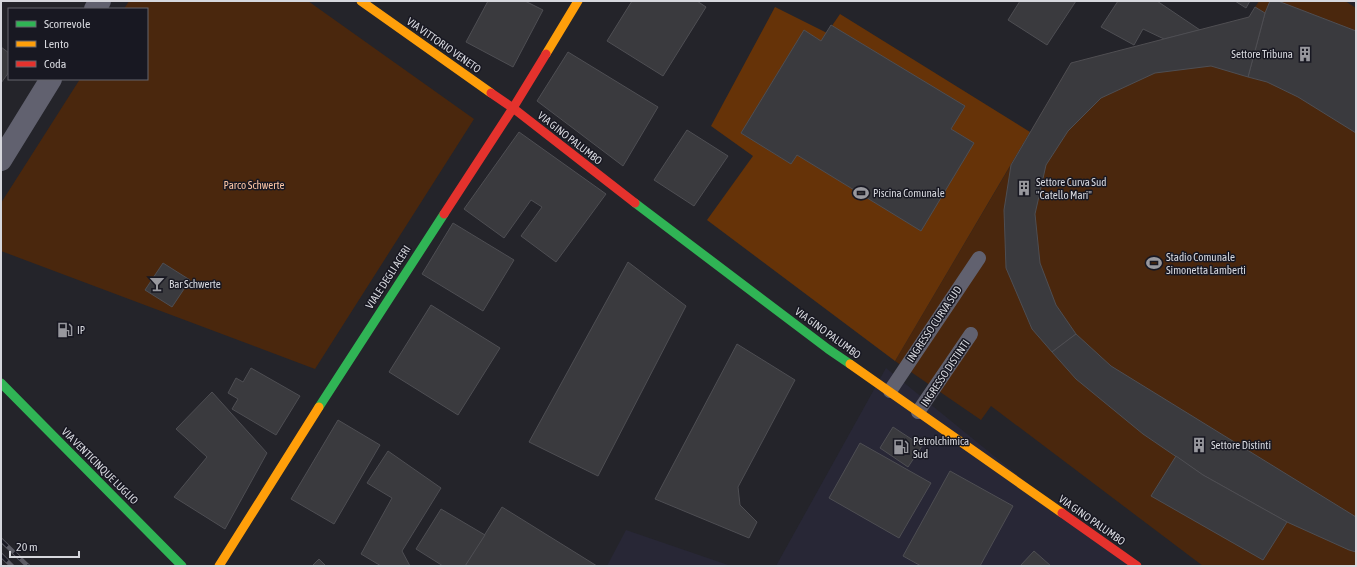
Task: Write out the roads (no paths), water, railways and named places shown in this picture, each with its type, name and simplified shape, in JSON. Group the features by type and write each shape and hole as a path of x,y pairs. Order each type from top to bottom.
{"street":[{"name":"VIA VITTORIO VENETO","path":"361,1 513,108"},
{"name":"VIALE DEGLI ACERI","path":"218,566 345,366 513,108 578,1"},
{"path":"1,160 50,80"},
{"name":"VIA GINO PALUMBO","path":"513,108 624,195 822,344 1137,566"},
{"name":"VIA VENTICINQUE LUGLIO","path":"1,383 182,566"}],"lane":[{"name":"INGRESSO CURVA SUD","path":"890,391 979,258"},
{"name":"INGRESSO DISTINTI","path":"918,412 971,334"}],"railway":[{"path":"1,540 28,566"},
{"path":"1,555 12,566"}],"place":[{"name":"Settore Tribuna","path":"1305,54"},
{"name":"Settore Curva Sud \"Catello Mari\"","path":"1024,188"},
{"name":"Piscina Comunale","path":"861,193"},
{"name":"Stadio Comunale Simonetta Lamberti","path":"1154,263"},
{"name":"Bar Schwerte","path":"157,284"},
{"name":"IP","path":"65,330"},
{"name":"Settore Distinti","path":"1199,445"},
{"name":"Petrolchimica Sud","path":"901,447"}],"park label":[{"name":"Parco Schwerte","path":"254,185"}]}
